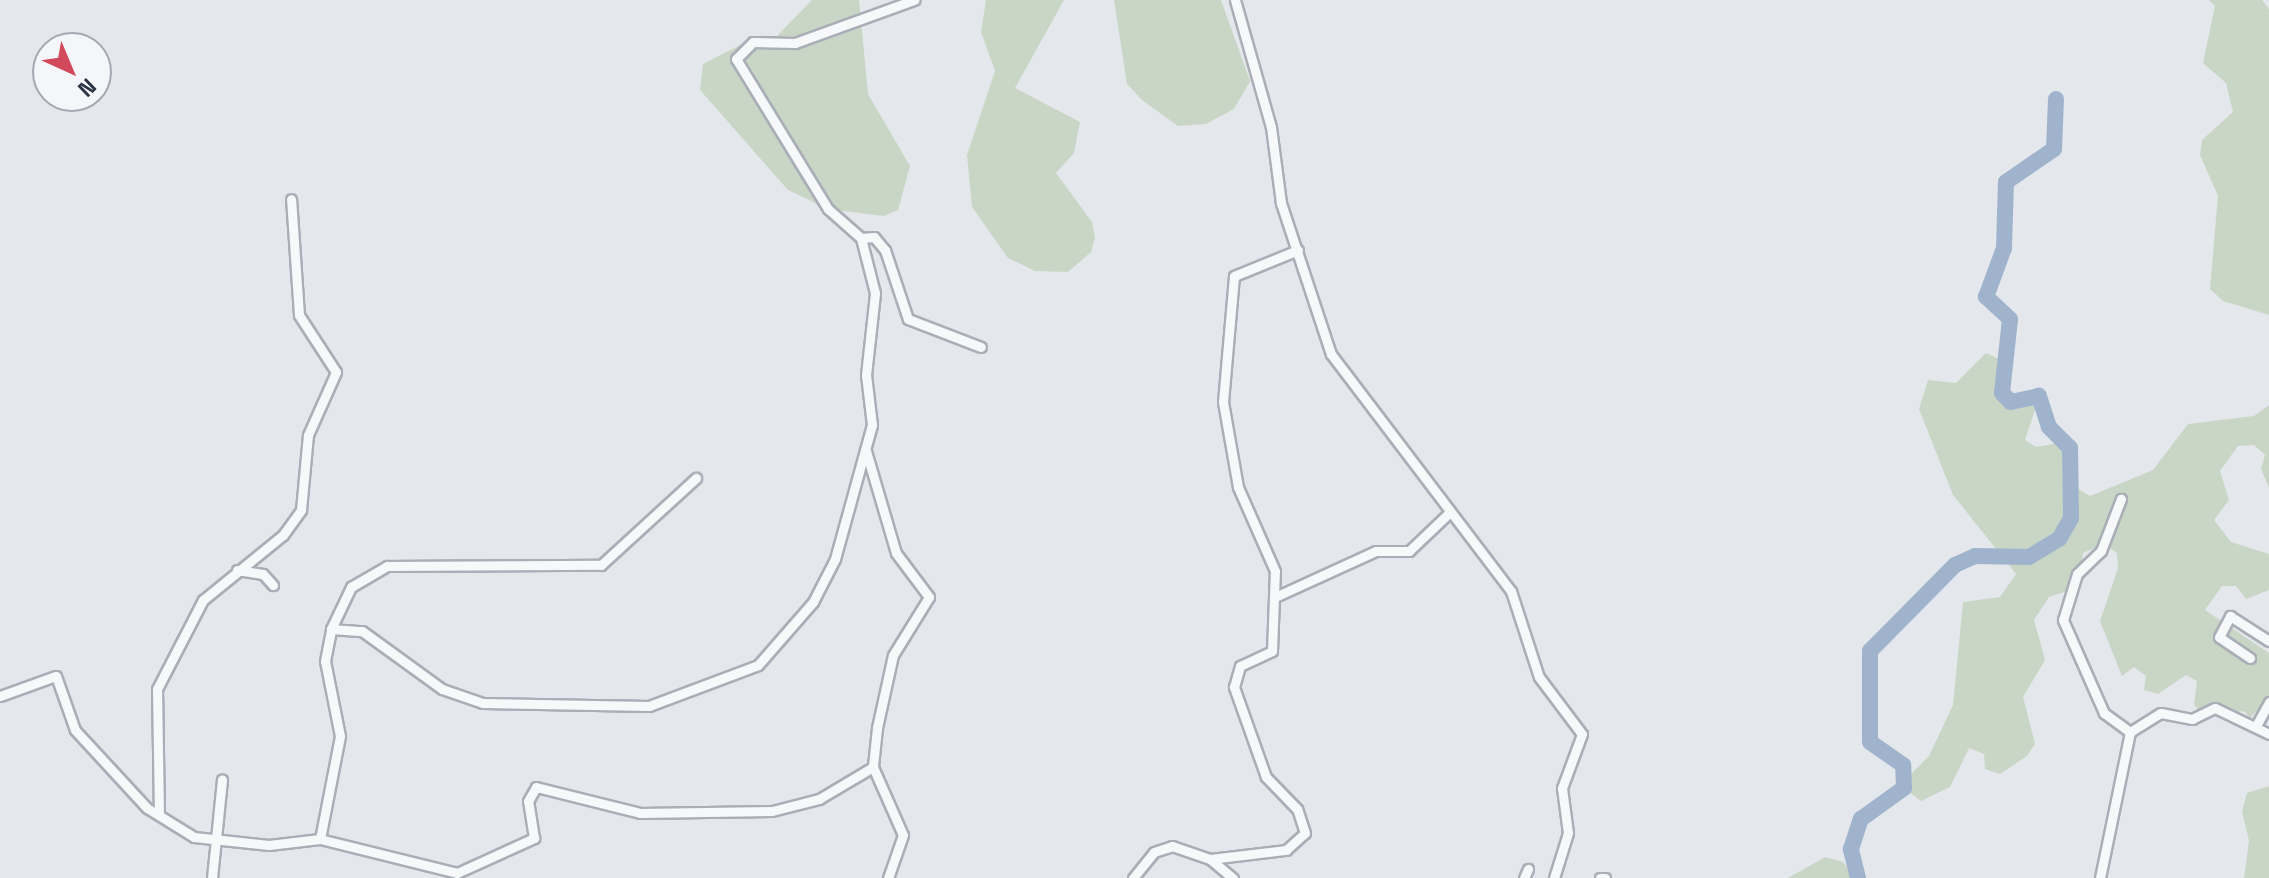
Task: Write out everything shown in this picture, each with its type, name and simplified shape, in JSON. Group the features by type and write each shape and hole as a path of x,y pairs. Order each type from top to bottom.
{"street":[{"path":"331,629 362,631 442,689 474,702 658,704 750,671 786,635 827,581 866,451 875,293 861,238 828,209 736,59 753,42 795,43 914,0"},
{"path":"1235,0 1298,250 1340,373 1511,591 1539,677 1582,734 1562,788 1568,833 1554,878"},
{"path":"159,815 157,689 194,613 237,570 283,535 301,510 308,435 336,372 299,315 291,199"},
{"path":"861,238 874,237 885,250 908,319 981,347"},
{"path":"1133,878 1163,846 1210,859 1275,853 1304,835 1297,809 1266,777 1234,687 1240,666 1272,651 1275,597 1272,551 1236,478 1224,385 1234,276 1298,250"},
{"path":"866,451 896,553 929,597 893,655 873,767 903,835 888,878"},
{"path":"320,839 340,736 325,661 331,629 351,587 387,566 601,565 696,478"},
{"path":"2121,499 2101,551 2077,574 2063,620 2104,713 2130,732"},
{"path":"1275,597 1376,551 1409,551 1448,514"},
{"path":"237,570 263,574 273,585"},
{"path":"2250,658 2219,637 2230,616 2269,641"},
{"path":"0,696 56,676 75,730 159,815 214,842 320,839 457,873 534,838 528,796 536,787 640,813 772,811 819,799 873,767"},
{"path":"2257,724 2269,702"},
{"path":"2100,878 2130,732 2161,713 2192,719 2215,708 2257,724 2269,734"},
{"path":"212,878 222,780"},
{"path":"1210,859 1233,878"}],"green space":[{"path":"812,0 859,0 868,94 910,166 898,210 884,216 828,209 788,190 700,90 703,64 746,42 777,36"},
{"path":"986,0 1064,0 1015,88 1080,122 1074,153 1056,173 1092,222 1095,238 1091,252 1068,272 1035,271 1008,258 972,207 967,155 995,71 981,32"},
{"path":"1114,0 1221,0 1250,81 1234,109 1206,124 1178,126 1142,100 1127,84"},
{"path":"2209,0 2262,0 2269,9 2269,315 2223,301 2210,289 2218,196 2200,155 2202,140 2233,112 2226,83 2203,63 2215,6"},
{"path":"1986,353 1999,359 1995,387 2011,410 2038,401 2025,440 2036,447 2063,442 2068,483 2090,496 2153,470 2188,424 2254,416 2269,405 2269,488 2261,469 2265,455 2254,445 2238,446 2220,471 2229,500 2214,520 2231,542 2269,554 2269,590 2246,599 2236,586 2222,586 2205,610 2269,653 2269,697 2250,718 2244,711 2204,716 2194,705 2197,681 2186,675 2158,694 2144,690 2146,676 2134,667 2122,676 2100,621 2118,568 2117,553 2104,544 2083,553 2080,587 2049,597 2034,620 2045,660 2023,697 2035,744 2027,756 2000,774 1985,769 1984,754 1969,748 1950,787 1921,801 1909,792 1909,776 1929,756 1953,705 1963,602 2000,597 2016,574 1953,495 1919,409 1928,380 1956,383"},
{"path":"2269,786 2269,878 2244,878 2249,841 2242,811 2247,793"},
{"path":"1825,857 1843,862 1854,878 1788,878"}],"waterway":[{"path":"1858,878 1851,849 1861,819 1904,788 1903,765 1870,742 1870,651 1955,565 1975,556 2029,557 2059,539 2071,518 2070,448 2049,427 2039,396 2011,402 2002,393 2010,319 1986,297 2004,248 2006,182 2054,149 2056,99"}]}
